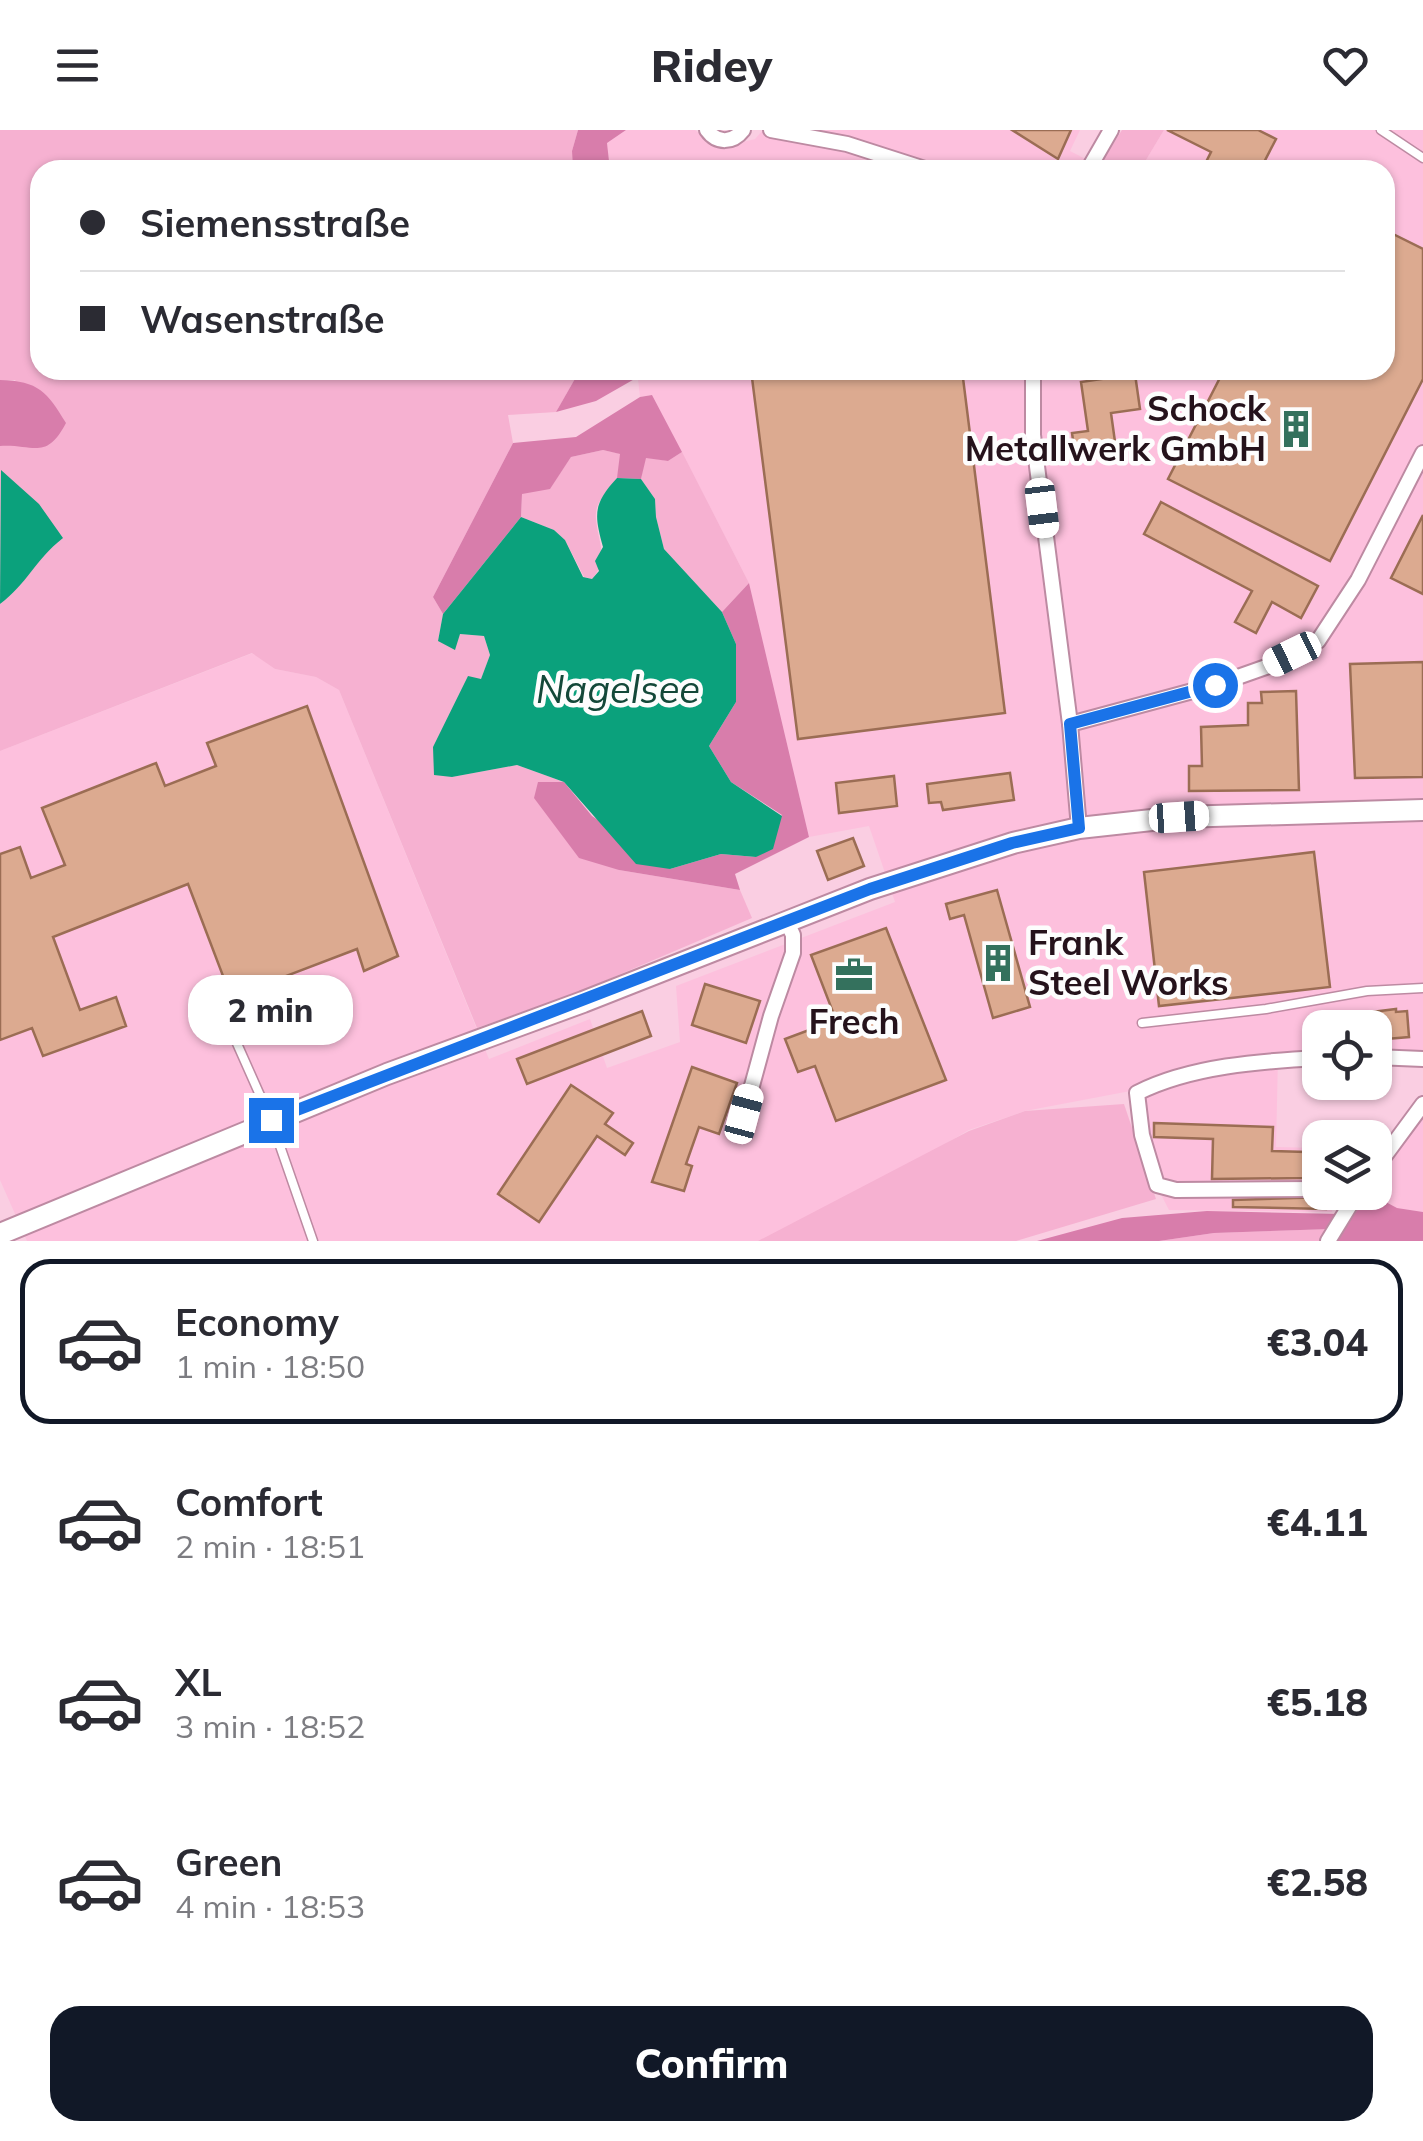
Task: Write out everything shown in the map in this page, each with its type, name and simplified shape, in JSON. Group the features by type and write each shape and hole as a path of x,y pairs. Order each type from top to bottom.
{"street":[{"path":"707,130 724,141 738,137 743,130"},
{"path":"771,130 847,144 897,160"},
{"path":"1094,160 1111,130"},
{"path":"1034,380 1032,435 1070,724 1079,828"},
{"path":"1070,724 1215,685 1318,641 1358,580 1423,453"},
{"path":"0,1234 271,1120 786,920 1012,843 1079,828 1232,813 1423,810"},
{"path":"744,1114 792,953 793,935 786,920"},
{"path":"1392,1058 1423,1059"},
{"path":"1302,1059 1206,1072 1153,1084 1137,1092 1142,1135 1157,1184 1176,1190 1302,1189"},
{"path":"1392,1146 1423,1104"},
{"path":"1328,1241 1348,1210"}],"lane":[{"path":"1381,130 1423,158"},
{"path":"1142,1024 1266,1009 1367,991 1423,988"},
{"path":"226,1021 271,1120 313,1241"}],"shaded area":[{"path":"0,130 578,130 572,160 30,160 30,380 574,380 556,412 508,415 513,443 433,597 443,614 438,641 460,634 484,636 490,655 481,679 433,747 452,777 517,765 564,782 538,782 619,870 740,890 752,918 581,991 477,1028 339,690 316,677 275,669 252,653 0,751 0,604 62,539 53,525 0,593 0,391 16,380 0,380"},
{"path":"578,130 626,130 607,143 609,160 572,160"},
{"path":"626,130 695,130 719,148 755,139 763,130 1080,130 1070,151 1088,160 609,160 607,143"},
{"path":"1122,130 1164,130 1146,160 1103,160"},
{"path":"1164,130 1423,130 1423,1052 1392,1051 1392,1010 1302,1010 1302,1055 1278,1057 1276,1147 1302,1148 1302,1210 1332,1212 1169,1210 1152,1177 1141,1089 1025,1111 969,1130 778,1241 27,1241 0,1180 0,751 253,653 275,669 316,677 339,690 489,1059 590,1019 607,1068 680,1042 676,986 895,902 869,826 809,837 749,583 652,395 640,397 638,380 1395,380 1395,160 1146,160"},
{"path":"0,380 33,386 53,403 66,423 52,442 38,448 0,446"},
{"path":"574,380 633,380 596,401 556,412"},
{"path":"652,395 682,452 668,461 646,458 641,479 617,478 620,454 603,450 571,457 550,489 522,494 521,517 443,614 433,597 513,443 576,437 640,397"},
{"path":"603,450 621,454 617,478 597,507 602,558 592,579 584,577 565,540 554,530 521,517 522,493 550,488 571,457"},
{"path":"682,452 749,583 722,612 664,549 655,499 641,479 645,457 668,461"},
{"path":"749,583 809,837 735,874 740,890 619,870 579,858 534,798 538,782 564,782 592,816 670,869 721,854 756,857 782,815 731,782 709,746 736,702 736,644 722,612"},
{"path":"1423,1100 1423,1212 1392,1205 1392,1154"},
{"path":"1124,1104 1156,1199 1016,1241 758,1241 969,1131 1025,1111"},
{"path":"1392,1205 1423,1212 1423,1241 1336,1241 1357,1210 1392,1210"},
{"path":"1207,1211 1341,1214 1331,1229 1214,1233 1159,1241 1037,1241 1122,1218"},
{"path":"1330,1229 1322,1241 1159,1241 1214,1233"}],"water":[{"path":"1,470 39,504 63,538 0,604"},
{"name":"Nagelsee","path":"617,478 641,479 655,499 664,549 722,612 736,644 736,702 709,746 731,782 782,816 773,849 756,857 721,854 670,869 636,864 564,782 517,765 452,777 434,775 433,747 468,676 481,679 490,655 484,636 460,634 455,650 438,641 443,614 521,517 554,530 565,540 583,577 592,579 599,571 595,561 603,547 598,510 603,495"}],"building":[{"path":"1012,130 1071,130 1058,159"},
{"path":"1167,130 1258,130 1276,139 1265,160 1207,160 1211,152"},
{"name":"Schock Metallwerk GmbH","path":"1395,235 1423,249 1423,379 1330,561 1168,479 1219,380 1395,380"},
{"path":"752,380 963,380 1005,713 798,739"},
{"path":"1136,380 1140,409 1111,413 1116,449 1075,454 1072,433 1088,431 1081,382"},
{"path":"1161,502 1318,586 1301,618 1272,602 1256,633 1235,622 1252,591 1144,534"},
{"path":"1423,515 1423,594 1391,578"},
{"path":"1423,662 1423,777 1355,778 1350,664"},
{"path":"1296,691 1299,790 1189,791 1189,766 1202,766 1201,727 1248,725 1248,703 1262,703 1261,692"},
{"path":"307,706 398,956 364,971 357,949 231,997 188,884 53,937 80,1010 116,997 126,1026 43,1056 32,1028 0,1040 0,854 20,847 31,878 65,865 42,808 156,763 165,786 216,766 207,743"},
{"path":"1010,773 1014,800 943,810 941,802 929,803 927,784"},
{"path":"894,776 897,806 839,813 836,783"},
{"path":"853,838 864,866 828,880 817,851"},
{"path":"1314,852 1330,987 1159,1006 1144,872"},
{"name":"Frank Steel Works","path":"997,890 1030,1007 993,1018 964,915 950,919 946,904"},
{"path":"886,928 946,1080 836,1121 815,1066 798,1072 785,1039 836,1020 811,955"},
{"path":"705,984 760,1001 746,1043 692,1025"},
{"path":"1396,1009 1396,1012 1407,1011 1409,1037 1392,1038 1392,1010 1388,1010"},
{"path":"642,1011 651,1036 527,1084 517,1059"},
{"path":"692,1067 737,1083 719,1134 699,1127 686,1164 692,1166 684,1191 652,1182"},
{"path":"571,1085 613,1113 605,1124 633,1143 625,1155 597,1136 539,1222 498,1194"},
{"path":"1154,1123 1273,1127 1272,1151 1302,1152 1302,1178 1212,1179 1213,1139 1154,1137"},
{"path":"1302,1198 1302,1208 1233,1207 1233,1200"}],"place":[{"name":"Schock Metallwerk GmbH","path":"1296,429"},
{"name":"Frank Steel Works","path":"998,963"},
{"name":"Frech","path":"854,975"}],"route":[{"path":"271,1120 870,889 1012,843 1079,828 1070,724 1215,685"}]}
